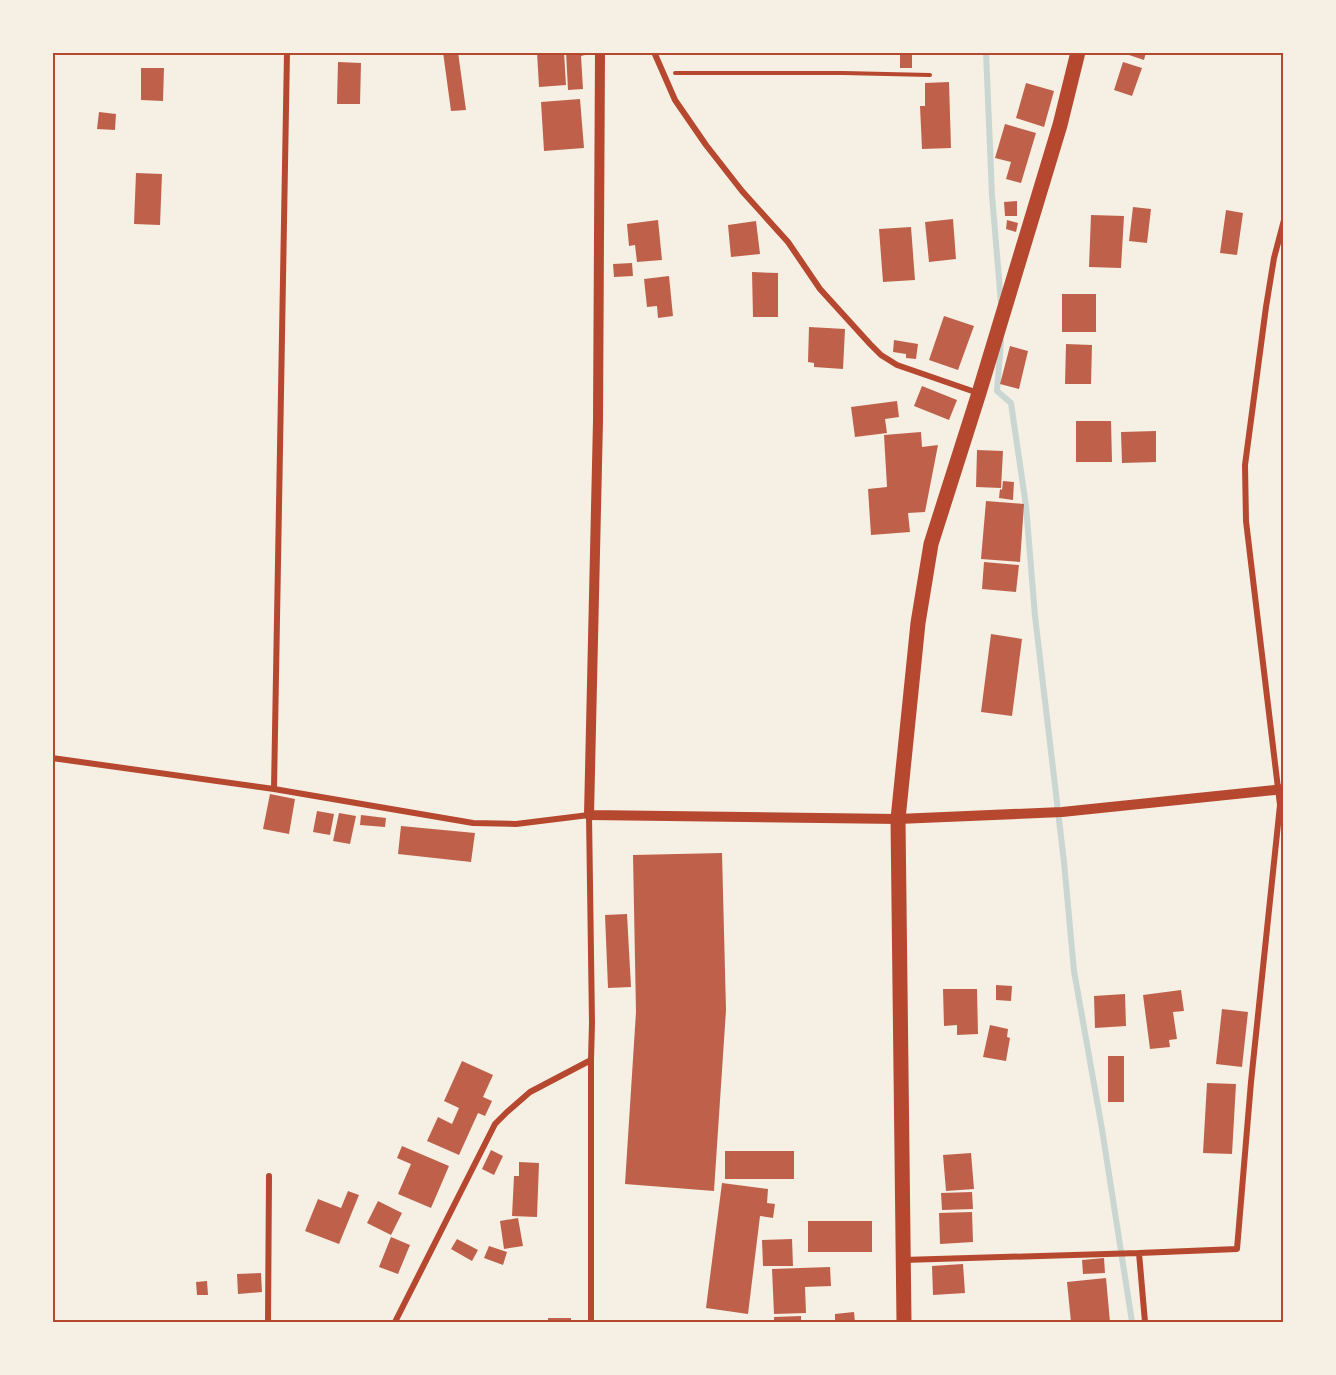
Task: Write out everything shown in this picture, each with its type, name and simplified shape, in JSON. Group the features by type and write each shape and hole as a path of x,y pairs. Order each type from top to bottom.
{"main road":[{"path":"904,1323 898,819 918,623 932,544 1060,125 1078,52"}],"street":[{"path":"274,789 288,52"},
{"path":"591,1323 592,1023 589,815 598,421 600,52"},
{"path":"654,52 675,100 706,145 742,191 788,242 820,289 870,344 882,355 905,368 979,393"},
{"path":"903,1260 1237,1249 1251,1082 1281,789 1246,520 1245,465 1266,307 1274,258 1284,220"},
{"path":"52,758 274,789 473,823 516,824 589,815 898,819 1062,812 1281,789"},
{"path":"394,1323 495,1124 530,1092 591,1060"},
{"path":"268,1323 269,1176"},
{"path":"1139,1253 1145,1323"}],"path":[{"path":"663,73 930,75"}],"building":[{"path":"443,52 458,52 466,110 451,111"},
{"path":"537,52 564,52 566,85 539,87"},
{"path":"566,52 585,52 585,55 581,56 583,89 568,90"},
{"path":"900,52 912,52 912,68 900,68"},
{"path":"1120,52 1146,52 1144,60"},
{"path":"338,62 361,63 360,104 337,104"},
{"path":"1123,62 1142,68 1132,96 1114,90"},
{"path":"141,68 164,68 163,101 141,100"},
{"path":"949,82 951,148 922,149 920,106 925,106 925,83"},
{"path":"1026,83 1054,91 1044,127 1016,118"},
{"path":"580,99 584,148 544,151 541,102"},
{"path":"99,112 116,114 115,130 97,129"},
{"path":"1005,124 1036,133 1021,183 1006,179 1011,162 995,158"},
{"path":"136,173 162,174 160,225 134,224"},
{"path":"1017,201 1017,216 1005,216 1004,202"},
{"path":"1133,207 1151,209 1147,243 1129,241"},
{"path":"1226,210 1243,213 1237,255 1220,253"},
{"path":"1091,215 1124,216 1121,268 1089,267"},
{"path":"953,219 956,259 929,262 925,222"},
{"path":"658,220 662,260 637,262 635,245 629,246 627,224"},
{"path":"1007,220 1018,223 1016,232 1006,229"},
{"path":"756,221 760,254 731,257 728,225"},
{"path":"911,227 915,280 883,282 879,229"},
{"path":"632,263 633,276 614,277 613,264"},
{"path":"752,272 778,273 778,317 753,317"},
{"path":"669,276 673,316 658,318 657,306 647,307 644,279"},
{"path":"1062,294 1096,294 1096,332 1062,332"},
{"path":"944,316 974,326 958,370 929,360"},
{"path":"809,327 845,329 843,369 814,367 814,363 808,362"},
{"path":"894,340 918,344 916,359 906,358 906,354 893,352"},
{"path":"1066,344 1092,345 1091,384 1065,384"},
{"path":"1010,346 1028,351 1019,389 1000,384"},
{"path":"922,386 957,400 949,420 914,406"},
{"path":"897,401 899,417 885,419 887,433 855,437 851,407"},
{"path":"1076,421 1111,421 1112,462 1076,462"},
{"path":"1156,431 1156,462 1122,463 1121,432"},
{"path":"921,432 922,447 938,445 925,512 908,513 910,532 871,535 868,489 887,487 884,435"},
{"path":"977,450 1003,451 1001,488 976,487"},
{"path":"1003,481 1014,482 1013,500 999,498"},
{"path":"986,501 1024,504 1020,562 981,559"},
{"path":"984,562 1019,565 1016,592 982,589"},
{"path":"991,634 1022,639 1012,716 981,712"},
{"path":"270,794 295,799 289,834 263,829"},
{"path":"317,811 334,814 330,835 313,832"},
{"path":"339,813 356,816 350,844 333,841"},
{"path":"361,815 386,818 385,827 360,825"},
{"path":"401,826 475,833 471,862 398,854"},
{"path":"722,853 726,1010 714,1191 625,1184 636,1012 633,855"},
{"path":"627,914 631,987 608,988 605,915"},
{"path":"996,985 1012,986 1011,1001 996,1000"},
{"path":"943,989 977,989 978,1034 957,1035 957,1025 944,1026"},
{"path":"1181,990 1184,1011 1173,1012 1177,1039 1169,1040 1170,1047 1150,1049 1143,995"},
{"path":"1125,994 1126,1026 1095,1028 1094,996"},
{"path":"1222,1009 1248,1012 1242,1067 1216,1064"},
{"path":"990,1025 1008,1029 1007,1037 1010,1038 1006,1061 983,1057"},
{"path":"1108,1056 1124,1056 1124,1102 1108,1102"},
{"path":"462,1061 493,1075 483,1097 492,1101 485,1116 478,1113 459,1155 427,1141 438,1117 452,1124 459,1108 444,1101"},
{"path":"1207,1083 1236,1084 1232,1154 1203,1153"},
{"path":"402,1146 449,1166 431,1208 398,1194 411,1164 397,1158"},
{"path":"491,1150 503,1156 494,1175 482,1169"},
{"path":"725,1151 794,1151 794,1179 725,1179"},
{"path":"971,1153 974,1189 946,1191 943,1155"},
{"path":"519,1162 539,1163 537,1217 512,1216 514,1176 519,1176"},
{"path":"722,1183 768,1189 767,1203 775,1204 773,1218 760,1216 748,1314 706,1308"},
{"path":"348,1191 359,1195 339,1244 305,1231 318,1199 341,1208"},
{"path":"972,1192 973,1209 942,1210 941,1193"},
{"path":"378,1201 402,1213 391,1235 367,1223"},
{"path":"972,1212 973,1242 940,1244 939,1213"},
{"path":"518,1218 523,1246 504,1249 500,1221"},
{"path":"808,1221 872,1221 872,1252 808,1252"},
{"path":"391,1237 410,1245 398,1274 379,1267"},
{"path":"457,1239 478,1250 472,1261 451,1249"},
{"path":"792,1239 793,1266 763,1266 762,1240"},
{"path":"489,1246 507,1252 503,1265 484,1258"},
{"path":"1104,1258 1105,1273 1083,1274 1082,1260"},
{"path":"963,1264 965,1293 933,1295 932,1266"},
{"path":"830,1267 831,1286 805,1287 806,1313 774,1314 772,1269"},
{"path":"261,1273 262,1292 238,1294 237,1274"},
{"path":"1106,1278 1110,1322 1071,1322 1067,1282"},
{"path":"207,1281 208,1295 197,1295 196,1282"},
{"path":"854,1312 855,1322 835,1322 835,1314"},
{"path":"801,1316 801,1322 774,1322 774,1317"},
{"path":"548,1318 571,1318 571,1322 548,1322"}],"waterway":[{"path":"986,52 992,195 1001,303"},
{"path":"1001,341 997,391 1011,403 1026,506 1035,616 1064,862 1074,971 1102,1129 1132,1322"}]}
